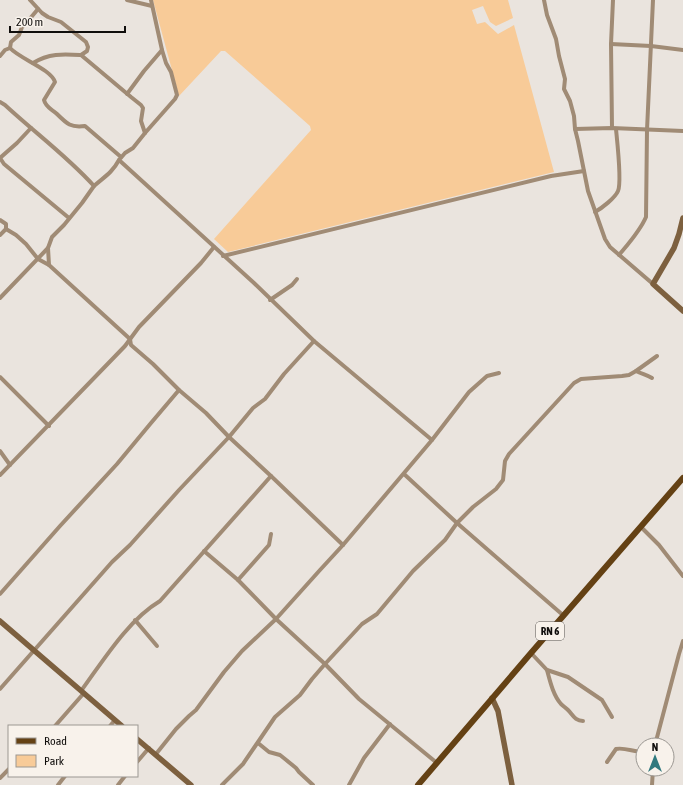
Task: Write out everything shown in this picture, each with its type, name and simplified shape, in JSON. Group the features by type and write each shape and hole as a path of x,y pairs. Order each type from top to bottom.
{"main road":[{"path":"682,308 653,284 674,248 683,218"},
{"name":"RN 6","path":"418,785 683,478"},
{"path":"0,620 121,725"},
{"path":"492,698 498,711 512,785"},
{"path":"138,740 191,785"}],"street":[{"path":"30,0 48,17 61,22 86,42 88,47 87,51 81,54 52,55 33,63"},
{"path":"127,0 139,1 152,6"},
{"path":"0,298 48,248 52,237 64,225 94,186 110,174 125,153 133,148 145,132 175,99 177,95 171,72 166,63 162,50 151,0"},
{"path":"544,0 547,15 556,39 565,79 564,89 570,101 574,116 575,129 588,190 605,239 610,247 653,284"},
{"path":"595,212 610,200 618,191 620,182 614,128 612,44 613,0"},
{"path":"619,255 644,223 646,217 647,130 652,0"},
{"path":"10,48 11,42 38,9"},
{"path":"612,44 651,46 683,50"},
{"path":"0,56 5,50 10,48"},
{"path":"10,48 54,78 55,82 44,100 45,104 49,108 67,124 77,127 85,126 223,256 254,283 314,341 432,440"},
{"path":"126,94 162,50"},
{"path":"81,54 126,94 141,105 143,108 141,121 145,132"},
{"path":"0,102 69,160 94,186"},
{"path":"31,128 0,158 4,164 69,218"},
{"path":"575,129 614,128 683,131"},
{"path":"0,168 4,164"},
{"path":"223,256 551,176 584,171"},
{"path":"544,175 551,176"},
{"path":"0,220 6,224 6,229"},
{"path":"0,235 6,229"},
{"path":"6,229 16,235 26,244 38,259 49,265 130,339 131,345 153,364 344,545"},
{"path":"0,475 125,346 139,327 201,263 214,247"},
{"path":"48,248 49,265"},
{"path":"270,300 292,285 297,279"},
{"path":"0,689 112,562 130,545 229,437 253,408 265,399 284,374 314,341"},
{"path":"222,785 243,764 275,717 300,695 325,664 362,624 377,614 413,571 446,540 457,523 473,507 496,488 503,480 505,462 509,454 574,383 581,379 629,375 657,356"},
{"path":"636,371 652,378"},
{"path":"156,754 176,729 196,710 224,672 242,651 276,619 344,545 432,440 469,392 487,376 499,373"},
{"path":"0,377 49,426"},
{"path":"0,594 117,464 179,390"},
{"path":"0,451 10,465"},
{"path":"404,474 457,523 564,616"},
{"path":"56,725 83,692 114,645 135,620 150,607 160,601 271,476"},
{"path":"641,527 659,545 683,576"},
{"path":"238,580 269,545 271,534"},
{"path":"204,551 238,580 359,699 437,763"},
{"path":"135,620 157,646"},
{"path":"657,737 666,698 683,641"},
{"path":"531,653 547,670 552,687 560,703 574,718 581,722 583,721"},
{"path":"547,670 568,677 602,700 612,717"},
{"path":"111,725 115,720"},
{"path":"349,785 364,758 390,724"},
{"path":"258,743 269,752 280,755 313,785"},
{"path":"138,761 149,748"},
{"path":"607,762 616,749 621,748 635,751"},
{"path":"0,778 8,770"},
{"path":"58,785 64,777"},
{"path":"118,785 125,777"}],"green space":[{"path":"153,0 508,0 513,18 496,26 490,22 483,6 472,10 477,24 485,22 498,34 514,25 554,172 228,252 214,239 311,130 310,126 225,51 221,51 179,96"}]}
